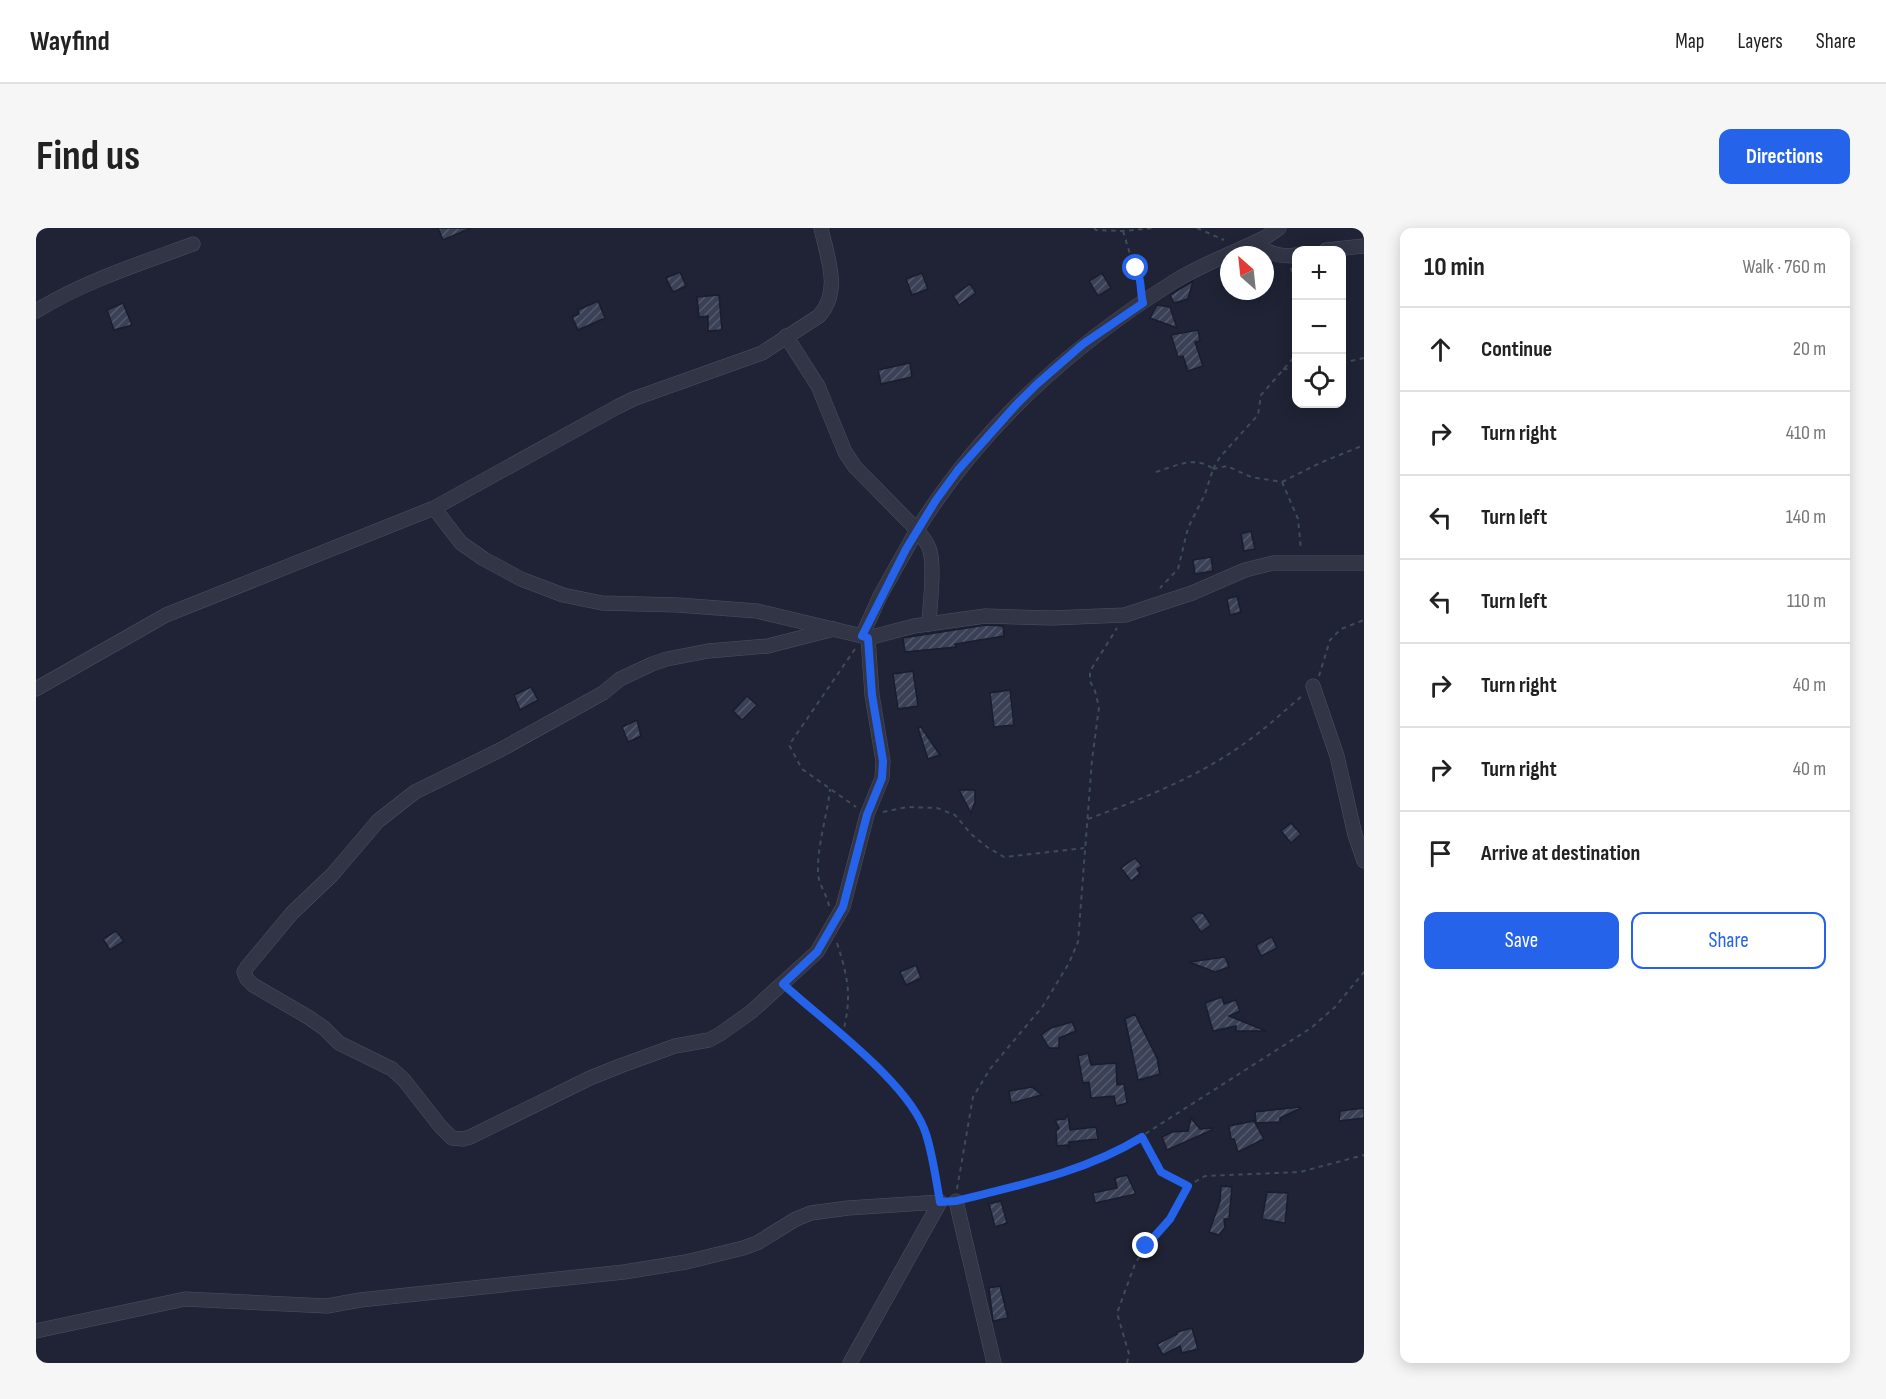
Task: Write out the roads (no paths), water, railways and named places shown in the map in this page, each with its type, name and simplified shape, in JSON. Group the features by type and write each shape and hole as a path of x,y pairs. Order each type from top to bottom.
{"street":[{"path":"36,689 166,615 434,508 617,407 762,353 819,316 826,309 831,298 832,274 821,228"},
{"path":"1249,246 1278,228"},
{"path":"36,311 94,280 194,244"},
{"path":"1346,248 1364,246"},
{"path":"1274,254 1292,256"},
{"path":"834,629 768,646 708,651 667,658 620,680 603,693 500,750 415,792 378,821 332,875 292,913 244,972 247,979 253,985 308,1017 339,1042 392,1069 404,1080 440,1126 452,1138 458,1139 470,1137 590,1078 620,1066 675,1046 709,1040 751,1012 817,952 843,907 867,815 882,778 883,761 873,711 865,637 880,596 917,530 958,470 1016,405 1083,344 1176,280 1220,260"},
{"path":"786,336 818,386 845,452 855,467 927,543 931,556 931,597 928,624"},
{"path":"434,508 461,543 476,554 521,579 563,595 603,603 678,605 757,611 865,637 928,624 986,616 1051,618 1125,615 1192,593 1245,570 1282,562 1364,563"},
{"path":"1313,686 1337,756 1355,836 1364,861"},
{"path":"956,1201 994,1363"},
{"path":"36,1331 184,1299 327,1306 360,1300 624,1272 686,1262 742,1248 757,1243 796,1219 811,1213 848,1208 940,1202 850,1363"}]}
